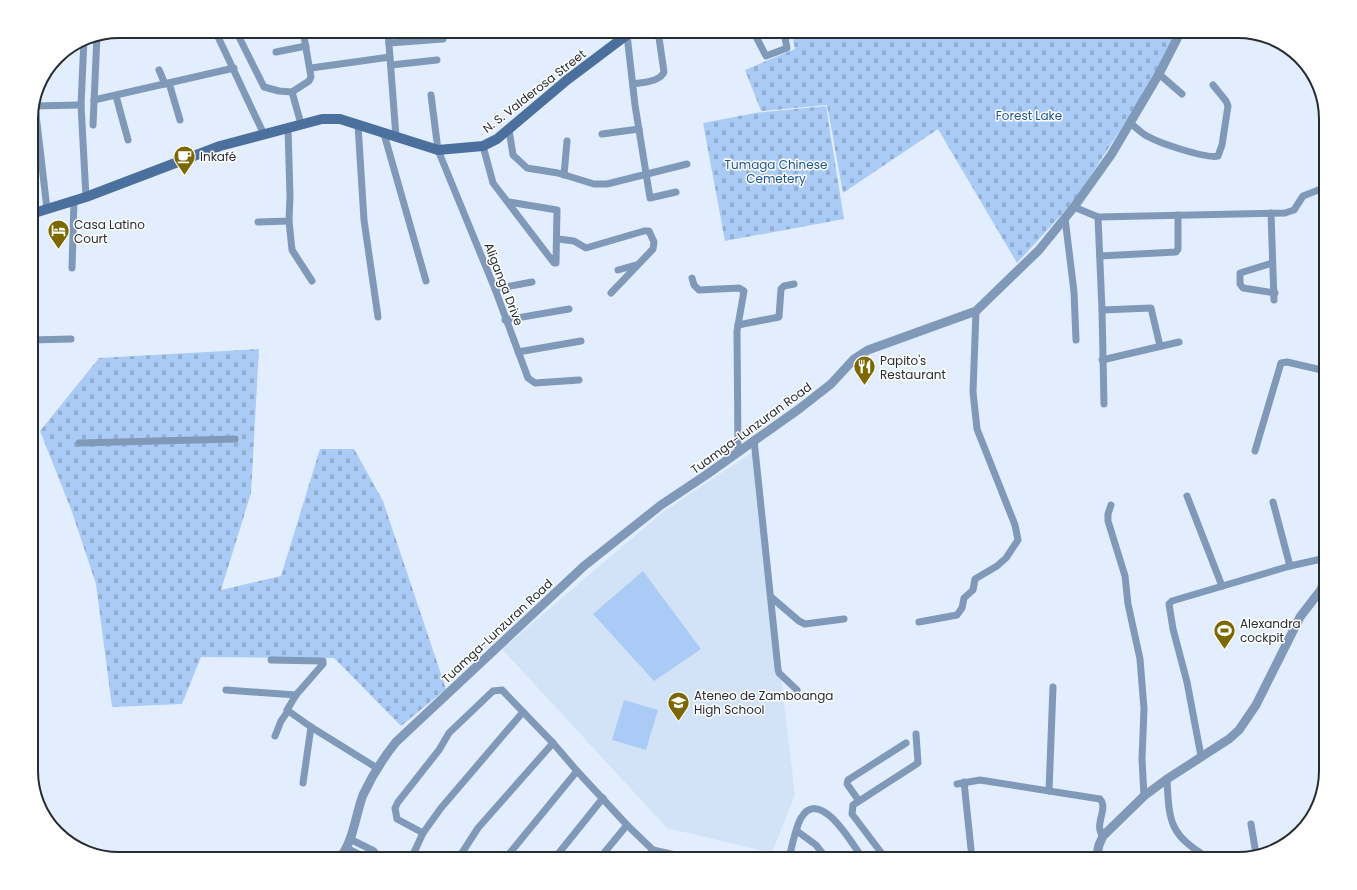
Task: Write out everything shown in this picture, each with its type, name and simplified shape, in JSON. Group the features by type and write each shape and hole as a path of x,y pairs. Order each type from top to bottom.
{"main road":[{"name":"N. S. Valderosa Street","path":"38,212 86,197 220,146 322,119 340,119 438,150 483,146 497,139 509,130 567,80 623,38"}],"street":[{"path":"219,38 234,68 247,101 264,134"},
{"path":"240,38 264,87 279,91 292,92 309,82 311,77 311,68 304,38"},
{"path":"389,38 396,137"},
{"path":"630,38 633,84 650,198 676,192"},
{"path":"633,84 656,79 662,76 664,72 659,38"},
{"path":"757,38 766,56 787,48 785,38"},
{"name":"Tuamga-Lunzuran Road","path":"344,852 349,844 363,796 377,768 396,742 584,566 661,505 706,475 831,384 854,359 868,350 976,311 1039,250 1074,207 1111,155 1159,74 1177,38"},
{"path":"389,43 443,39"},
{"path":"93,125 97,41"},
{"path":"84,46 81,105 86,197"},
{"path":"276,52 306,46"},
{"path":"311,68 390,57"},
{"path":"391,65 438,60"},
{"path":"94,100 234,68"},
{"path":"159,70 167,84 180,120"},
{"path":"1159,74 1182,94"},
{"path":"1130,123 1146,135 1157,140 1198,154 1210,157 1218,156 1222,145 1228,106 1226,101 1212,85"},
{"path":"292,92 301,124"},
{"name":"Aliganga Drive","path":"431,95 438,150 495,289 505,320 528,378 533,382 579,380"},
{"path":"116,96 128,140"},
{"path":"40,106 81,105"},
{"path":"358,124 364,220 378,317"},
{"path":"288,128 290,196 289,221 292,250 312,282"},
{"path":"602,134 639,129"},
{"path":"509,130 513,155 522,165 527,168 564,175 601,185 687,164"},
{"path":"384,134 426,281"},
{"path":"38,135 48,209"},
{"path":"564,175 566,142"},
{"path":"483,146 493,183 510,202 555,263 557,261 558,239 557,210 510,202"},
{"path":"1074,207 1098,217 1285,213 1294,210 1303,196 1319,190"},
{"path":"72,268 74,201"},
{"path":"1271,213 1274,297 1240,287 1239,275 1242,272 1272,263"},
{"path":"1100,256 1176,252 1178,249 1178,215"},
{"path":"1098,217 1104,404"},
{"path":"1065,218 1074,292 1076,340"},
{"path":"258,222 289,221"},
{"path":"558,239 574,241 586,248 644,231 649,231 654,242 653,249 611,293"},
{"path":"618,270 637,265"},
{"path":"692,278 694,285 699,290 742,289 744,295 738,325 738,451"},
{"path":"495,289 532,282"},
{"path":"738,325 779,317 781,289 784,286 794,284"},
{"path":"1102,310 1151,308 1160,346"},
{"path":"505,320 569,309"},
{"path":"919,622 956,615 962,608 964,598 973,590 975,579 997,566 1006,558 1018,540 1015,525 977,429 973,392 976,311"},
{"path":"38,340 71,340"},
{"path":"518,352 581,341"},
{"path":"1102,360 1179,342"},
{"path":"1254,451 1281,363 1287,362 1319,369"},
{"path":"79,443 234,439"},
{"path":"754,440 778,669 779,673 797,690"},
{"path":"1187,496 1222,586"},
{"path":"1273,502 1290,566"},
{"path":"1111,505 1108,514 1108,521 1125,576 1128,604 1140,659 1144,709 1142,759 1144,796"},
{"path":"1201,756 1187,682 1173,629 1169,604 1222,586 1290,566 1319,560"},
{"path":"1098,852 1103,836 1144,796 1201,756 1229,740 1247,719 1273,673 1300,617 1319,592"},
{"path":"771,597 799,621 805,624 844,618"},
{"path":"271,660 324,662 287,707 288,711 281,721 275,736"},
{"path":"1049,791 1054,687"},
{"path":"226,690 296,695"},
{"path":"423,834 397,818 395,808 398,802 439,750 449,733 496,690 502,690 553,743 627,826 653,850 662,852"},
{"path":"288,711 377,768"},
{"path":"414,852 423,834 441,808 523,712"},
{"path":"303,783 311,727"},
{"path":"881,852 852,814 853,805 918,763 916,734"},
{"path":"463,852 478,828 553,743"},
{"path":"859,801 847,784 848,780 906,743"},
{"path":"511,852 577,771"},
{"path":"1167,779 1170,820 1180,838 1200,852"},
{"path":"971,849 960,783 980,780 1102,800 1102,812 1099,828 1103,836"},
{"path":"560,852 603,798"},
{"path":"791,852 800,819 807,812 813,809 824,811 833,818 858,852"},
{"path":"1251,824 1255,850"},
{"path":"605,852 627,826"},
{"path":"797,831 816,845 822,852"},
{"path":"349,844 359,852"},
{"path":"349,844 374,852"}],"shaded area":[{"name":"Ateneo de Zamboanga High School","path":"754,451 795,795 772,852 667,828 502,649 663,512"}],"green space":[{"name":"Forest Lake","path":"796,38 1174,38 1153,79 1075,200 1017,263 938,129 843,193 827,105 761,111 745,70 795,49 793,40"},
{"name":"Tumaga Chinese Cemetery","path":"826,106 844,219 725,241 703,123 755,113"},
{"path":"259,349 251,493 221,590 281,576 320,449 354,449 383,501 446,689 401,726 334,658 201,657 182,704 112,707 96,584 71,509 40,431 99,358"},
{"path":"643,571 701,649 654,681 593,614"},
{"path":"624,700 658,710 646,750 612,740"}],"place":[{"name":"Inkafé","path":"185,176"},
{"name":"Casa Latino Court","path":"59,250"},
{"name":"Papito's Restaurant","path":"865,386"},
{"name":"Alexandra cockpit","path":"1224,650"},
{"name":"Ateneo de Zamboanga High School","path":"678,722"}]}
